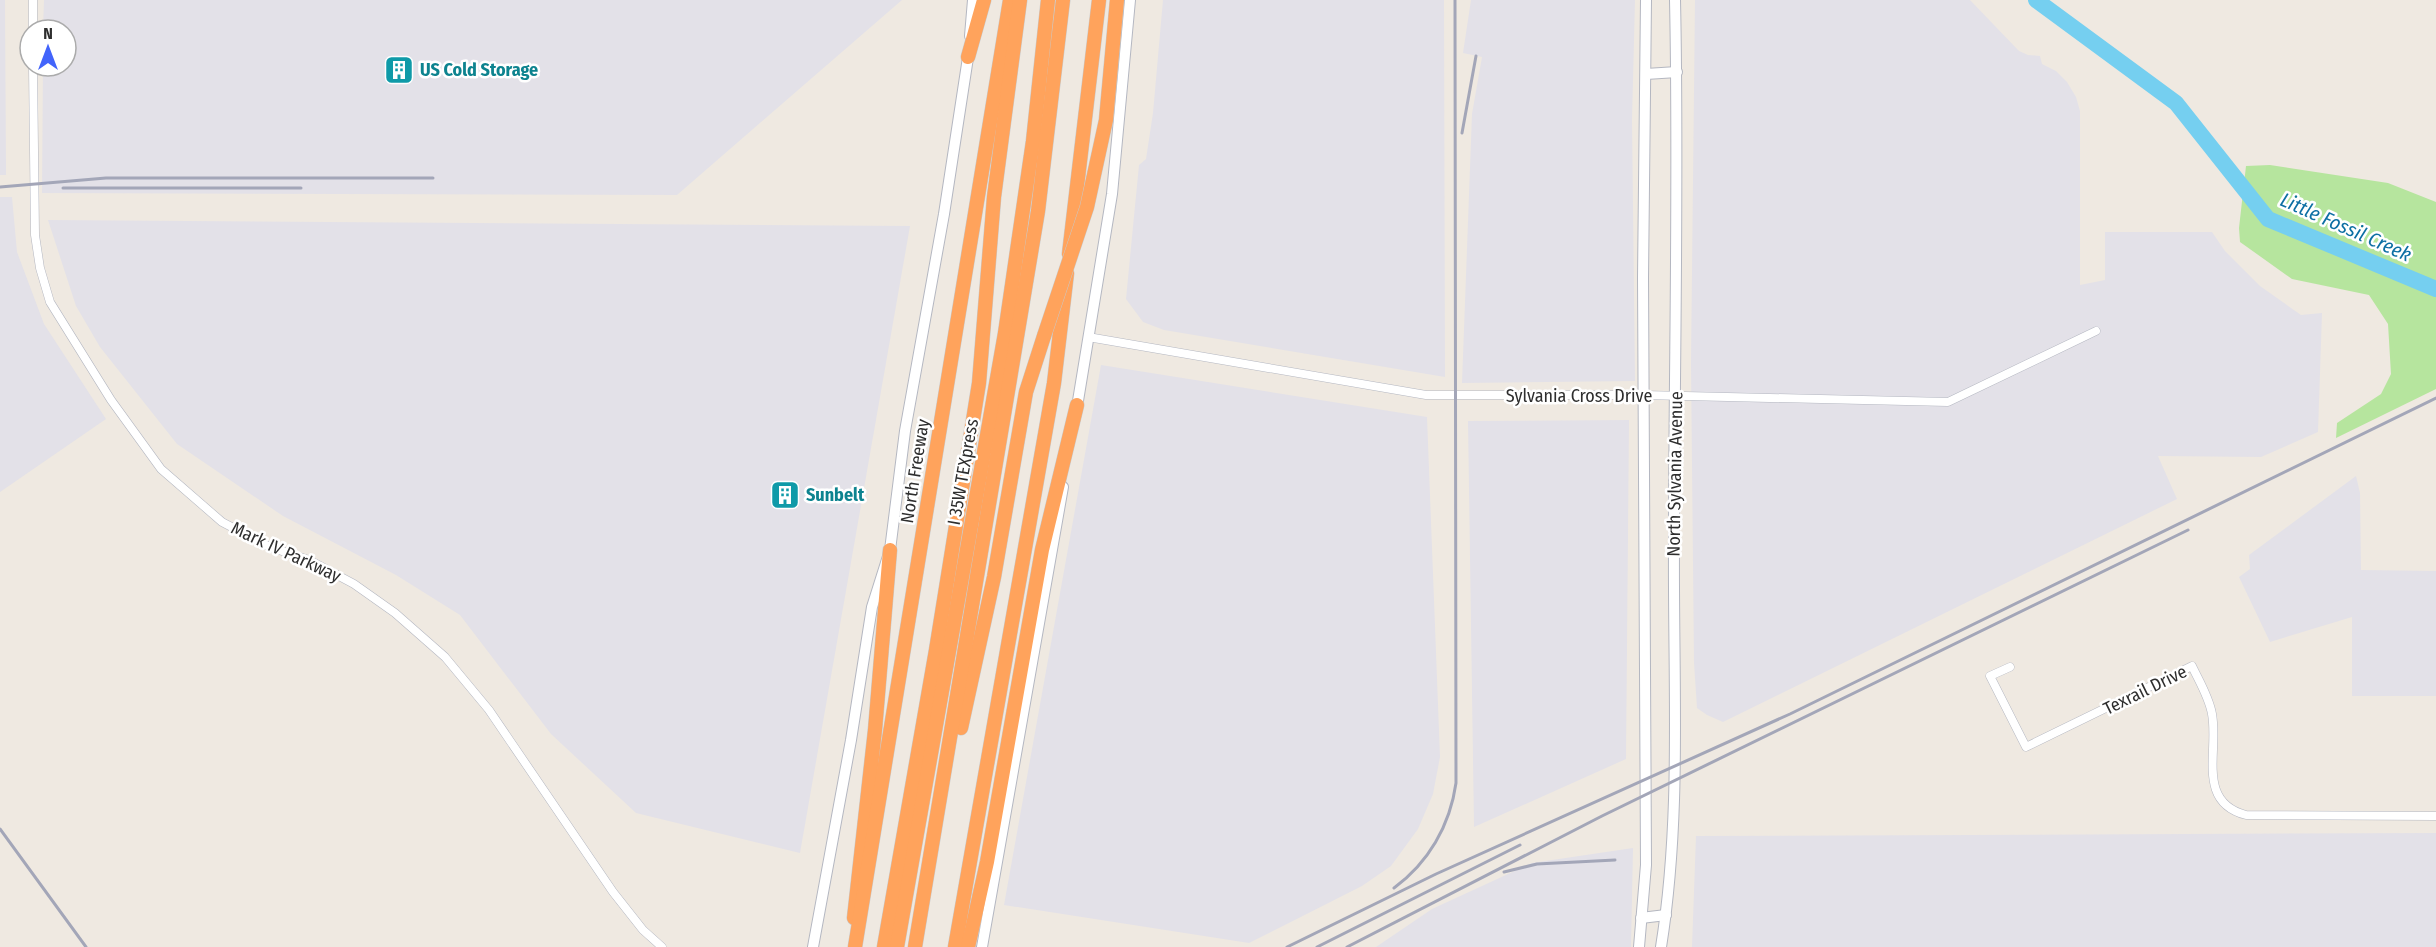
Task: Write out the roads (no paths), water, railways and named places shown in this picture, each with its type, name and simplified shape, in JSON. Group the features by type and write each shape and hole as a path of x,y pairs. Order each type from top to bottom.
{"highway":[{"path":"968,57 984,0"},
{"name":"North Freeway","path":"855,947 1010,0"},
{"path":"884,947 980,383 994,197 1020,0"},
{"name":"I 35W TEXpress","path":"897,947 1005,333 1033,141 1048,0"},
{"name":"I 35W TEXpress","path":"915,947 928,883 1038,211 1063,0"},
{"path":"955,947 1054,383 1065,310 1070,238 1099,0"},
{"path":"928,883 994,577 1026,393 1087,207 1099,153 1111,83 1117,0"},
{"path":"968,947 987,862 1042,550 1077,405"},
{"path":"855,947 854,908 875,730 890,550"}],"main road":[{"path":"813,947 851,740 872,607 890,550 905,431 944,214 968,57 973,0"},
{"path":"982,947 1112,194 1130,0"},
{"name":"North Sylvania Avenue","path":"1639,947 1646,865 1647,752 1643,395 1646,0"},
{"name":"North Sylvania Avenue","path":"1660,947 1666,915 1674,783 1677,72 1675,0"},
{"path":"1646,74 1677,72"},
{"path":"1641,918 1666,915"}],"street":[{"path":"33,0 33,18"},
{"name":"Mark IV Parkway","path":"33,78 35,235 40,268 50,302 111,400 161,469 222,522 270,547 309,561 354,584 395,613 446,657 489,710 613,892 643,930 662,947"},
{"name":"Sylvania Cross Drive","path":"1088,337 1426,395 1643,395 1948,402 2096,331"},
{"name":"Texrail Drive","path":"2010,667 1990,676 2026,747 2193,666 2212,711 2213,783 2217,795 2234,812 2246,815 2436,816"}],"waterway":[{"name":"Little Fossil Creek","path":"2036,0 2176,103 2268,219 2436,289"}],"railway":[{"path":"1394,888 1417,867 1436,842 1449,814 1456,783 1455,0"},
{"path":"1462,133 1476,56"},
{"path":"0,187 106,178 433,178"},
{"path":"63,188 301,188"},
{"path":"1287,947 1436,874 1790,714 2436,398"},
{"path":"1347,947 1602,816 2188,530"},
{"path":"0,829 86,947"},
{"path":"1317,947 1520,845"},
{"path":"1504,872 1537,864 1615,860"}],"place":[{"name":"US Cold Storage","path":"399,70"},
{"name":"Sunbelt","path":"785,495"}]}
